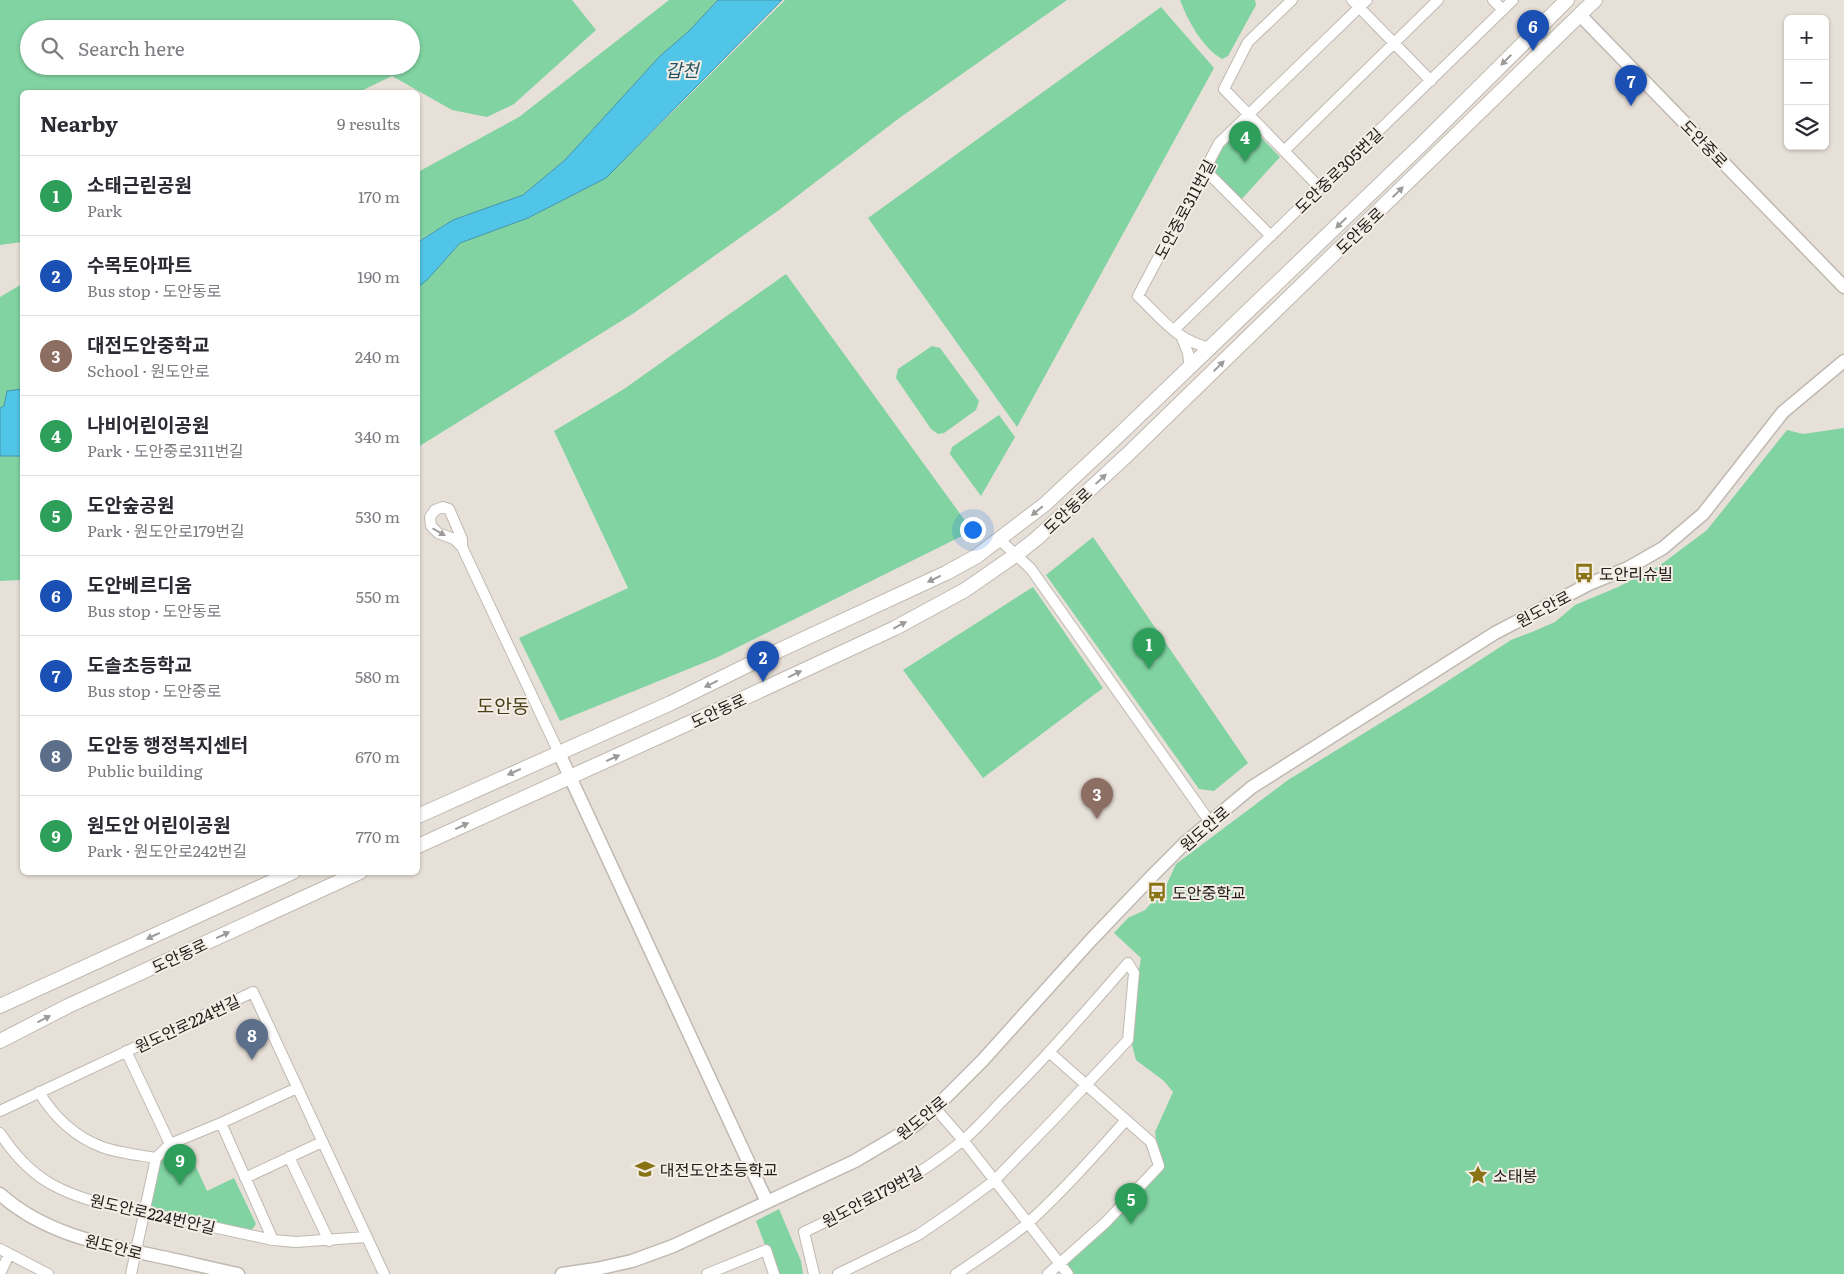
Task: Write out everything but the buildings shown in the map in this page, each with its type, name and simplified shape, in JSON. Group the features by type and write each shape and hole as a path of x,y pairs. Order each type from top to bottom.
{"main road":[{"name":"도안동로","path":"420,815 672,703 754,662 946,573 977,556 1000,540 1044,505 1211,348 1566,0"},
{"name":"도안중로","path":"1566,0 1580,14"},
{"name":"도안동로","path":"420,845 894,628 965,590 1017,554 1036,539 1127,455 1595,0"},
{"name":"도안동로","path":"0,1006 286,875"},
{"name":"도안동로","path":"0,1040 68,1006 353,875"}],"street":[{"path":"1292,0 1248,42 1224,89 1320,188"},
{"name":"도안중로311번길","path":"1182,338 1138,296 1219,143 1355,4 1367,0"},
{"path":"1284,151 1438,0"},
{"path":"1493,0 1503,10"},
{"name":"도안중로305번길","path":"1174,330 1513,0"},
{"path":"1355,4 1431,81"},
{"name":"도안중로","path":"1580,14 1844,287"},
{"path":"1205,170 1271,236"},
{"path":"1182,338 1211,348"},
{"path":"1182,338 1188,353 1190,368"},
{"name":"원도안로","path":"562,1274 577,1273 632,1261 673,1246 870,1154 914,1126 935,1108 983,1060 1091,940 1185,843 1210,822 1252,788 1495,633 1589,584 1628,568 1663,548 1703,514 1782,412 1844,361"},
{"path":"1000,540 1017,554 1031,570 1210,822"},
{"path":"462,547 767,1202"},
{"name":"원도안로179번길","path":"814,1274 804,1232 896,1187 928,1167 963,1140 1049,1052 1128,963 1134,973 1128,1040 1086,1085"},
{"name":"원도안로224번길","path":"0,1111 253,992 384,1274"},
{"path":"126,1051 170,1144"},
{"path":"1048,1274 1106,1223 1158,1166 1151,1142 1049,1052"},
{"path":"838,1274 918,1235 994,1181 1086,1085"},
{"path":"132,1274 156,1158 170,1144 297,1088"},
{"path":"39,1092 46,1105 58,1118 86,1139 103,1148 156,1158"},
{"path":"935,1108 963,1140 1068,1274"},
{"path":"956,1274 1027,1223 1062,1190 1126,1120"},
{"path":"221,1123 274,1240"},
{"name":"원도안로224번안길","path":"0,1133 10,1148 29,1168 51,1184 76,1195 108,1205 274,1240 296,1242 329,1241 366,1237"},
{"path":"245,1178 322,1142"},
{"path":"289,1157 329,1241"},
{"name":"원도안로","path":"0,1194 51,1227 89,1241 238,1274"},
{"path":"707,1274 766,1250 774,1274"},
{"path":"0,1274 4,1252 48,1274"}],"green space":[{"path":"0,0 572,0 596,30 514,104 487,117 452,110 420,92 420,90 392,76 363,90 20,90 20,242 0,245"},
{"path":"669,0 718,0 689,31 660,56 565,160 523,195 453,220 420,240 420,171 519,117"},
{"path":"785,0 1067,0 898,119 779,210 634,313 420,446 420,285 460,243 528,218 606,178"},
{"path":"1180,0 1255,0 1256,5 1228,56 1222,59 1208,48 1196,33"},
{"path":"1161,7 1214,68 1017,427 868,218"},
{"path":"1244,125 1251,127 1280,157 1240,201 1212,172 1212,166 1222,146"},
{"path":"786,274 966,522 964,535 718,657 560,721 519,638 628,588 554,431 624,389"},
{"path":"20,285 20,389 7,391 4,407 0,408 0,297"},
{"path":"932,346 940,348 979,401 976,410 944,433 938,434 931,429 896,378 898,369"},
{"path":"999,415 1015,437 981,496 950,454 952,447"},
{"path":"1844,428 1844,1274 1073,1274 1066,1266 1067,1261 1160,1167 1155,1132 1173,1092 1164,1081 1136,1060 1132,1045 1133,1004 1141,958 1114,933 1128,918 1145,910 1165,888 1176,864 1288,780 1511,640 1555,622 1575,605 1618,587 1659,566 1707,530 1787,430 1803,434"},
{"path":"0,456 20,456 20,580 0,581"},
{"path":"1093,537 1248,763 1214,791 1199,789 1046,575"},
{"path":"1033,587 1103,688 983,778 903,670"},
{"path":"187,1147 207,1191 234,1178 256,1224 251,1231 157,1211 151,1207 161,1160"},
{"path":"779,1209 801,1261 803,1274 776,1274 756,1221"}],"water":[{"name":"갑천","path":"718,0 782,0 606,178 528,218 460,243 420,285 420,241 453,220 523,195 565,160 660,56 689,31"},
{"path":"20,389 20,456 0,456 0,408 4,406 7,391"}],"place":[{"name":"도안베르디움","path":"1533,51"},
{"name":"도솔초등학교","path":"1631,106"},
{"name":"나비어린이공원","path":"1245,162"},
{"name":"도안리슈빌","path":"1584,573"},
{"name":"소태근린공원","path":"1149,669"},
{"name":"수목토아파트","path":"763,682"},
{"name":"대전도안중학교","path":"1097,819"},
{"name":"도안중학교","path":"1157,892"},
{"name":"도안동 행정복지센터","path":"252,1060"},
{"name":"대전도안초등학교","path":"645,1169"},
{"name":"소태봉","path":"1478,1175"},
{"name":"원도안 어린이공원","path":"180,1185"},
{"name":"도안숲공원","path":"1131,1224"}],"district":[{"name":"도안동","path":"503,705"}]}
